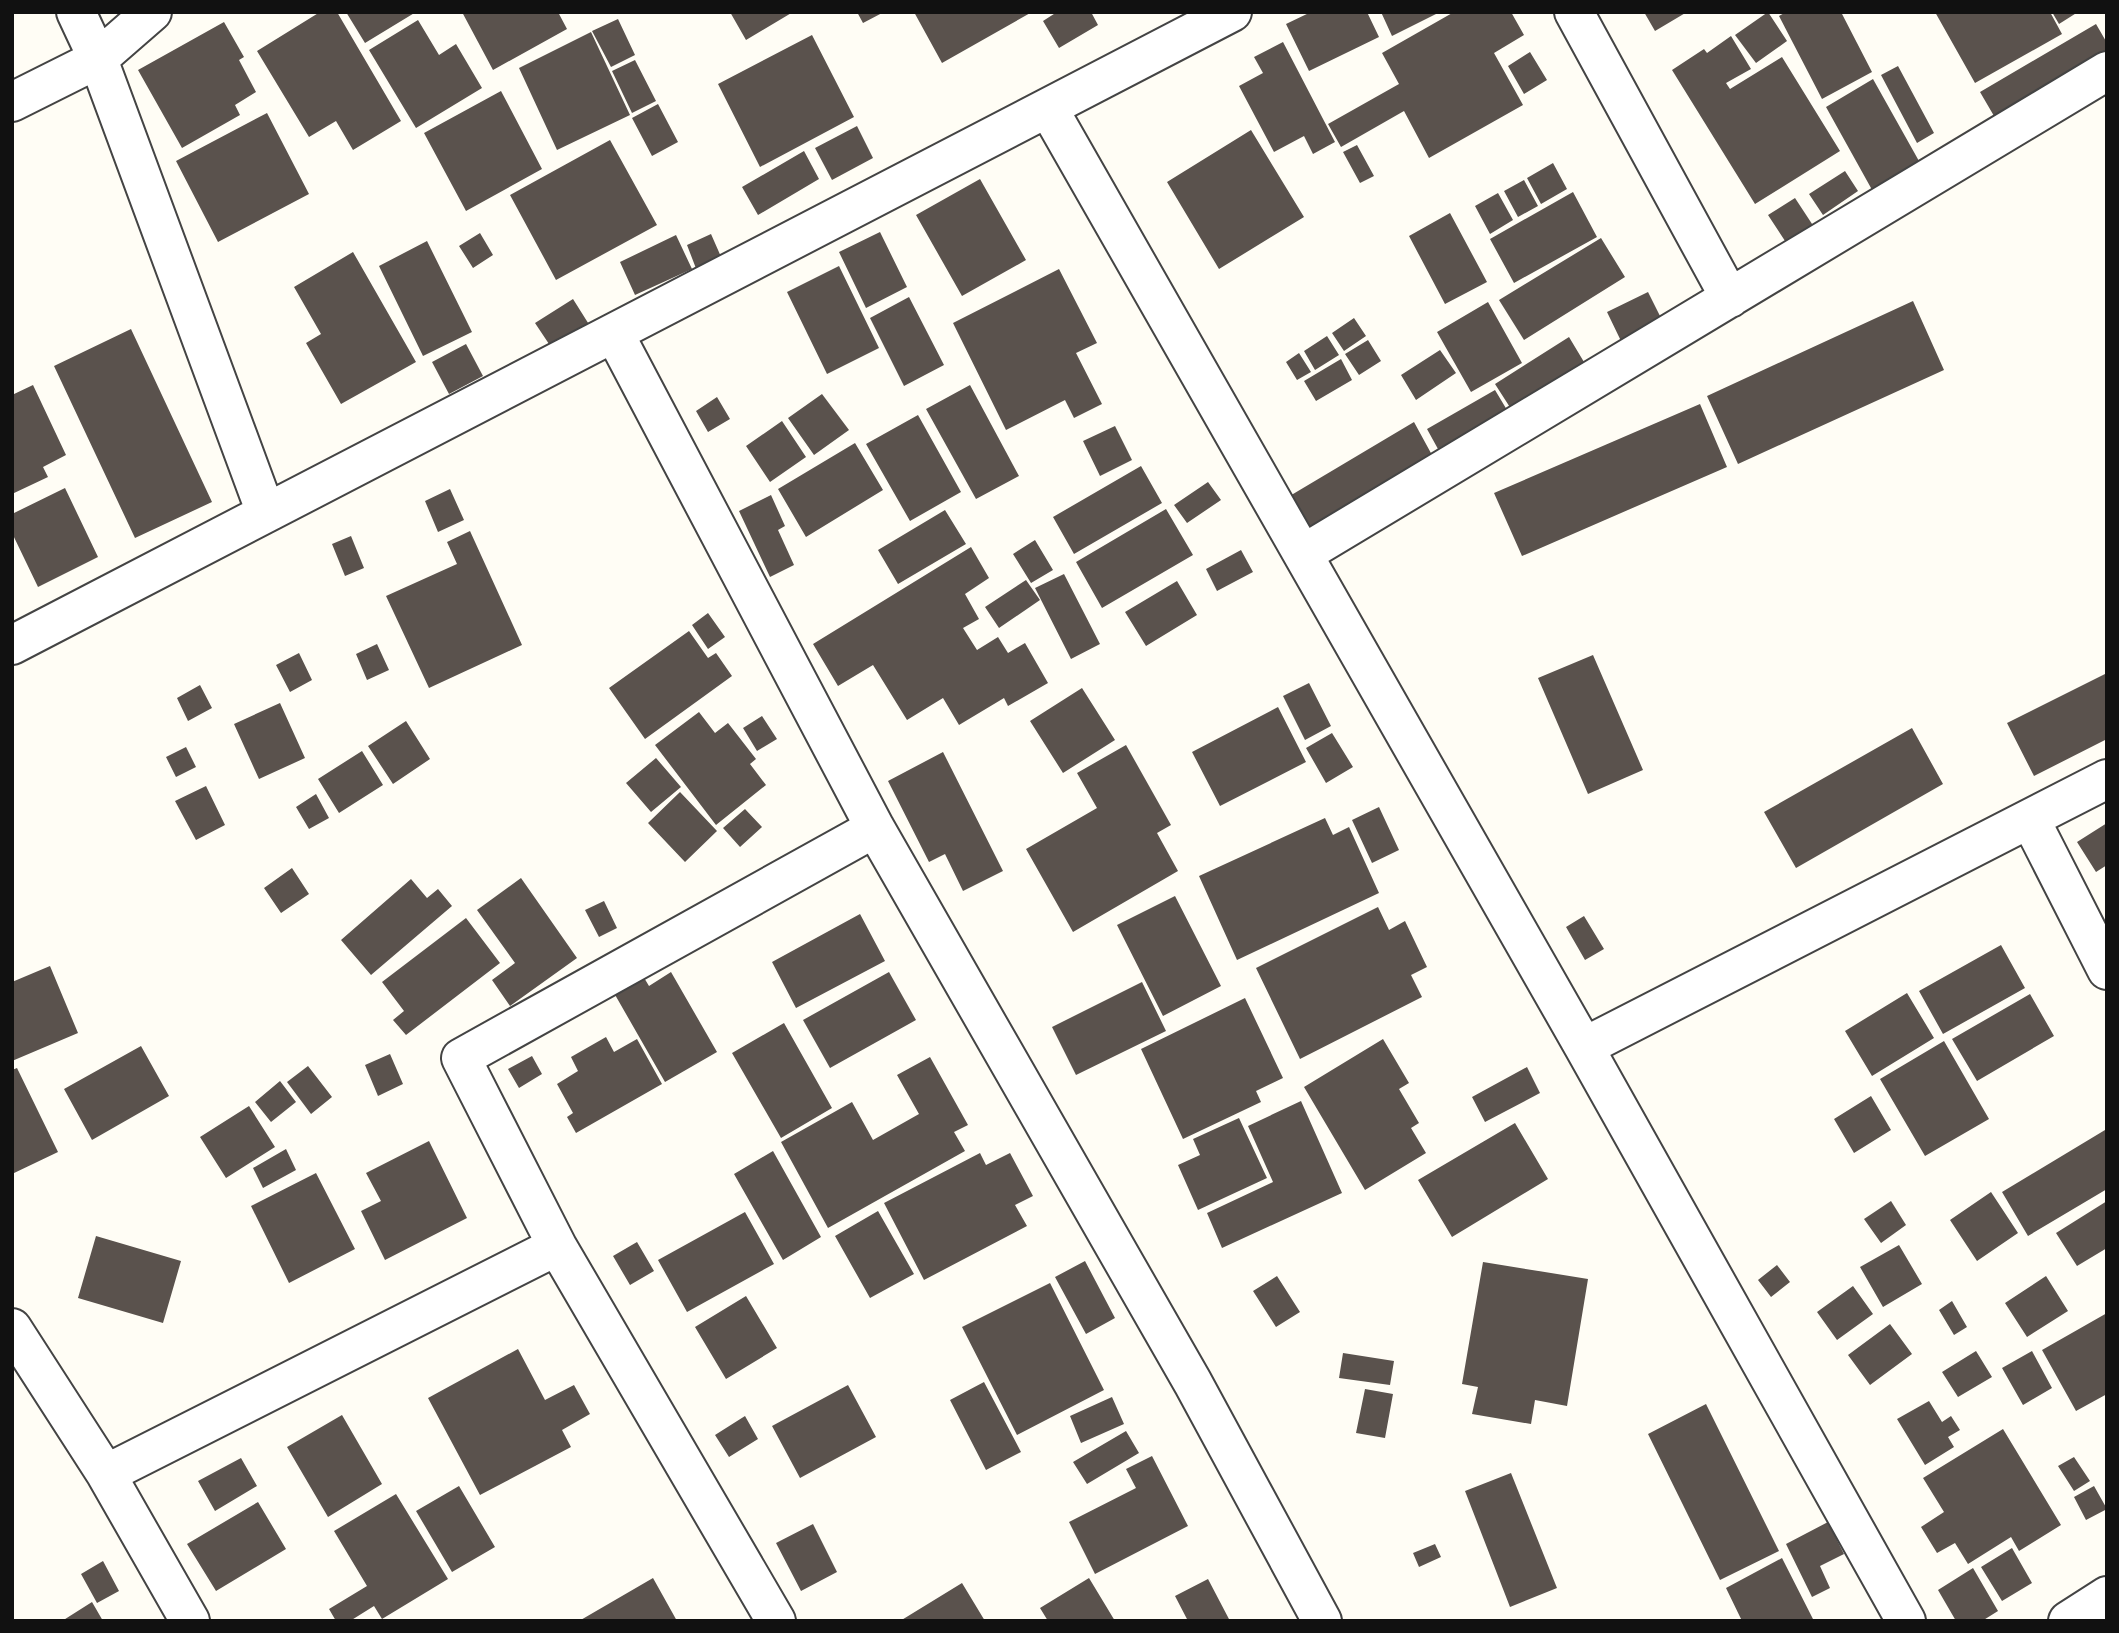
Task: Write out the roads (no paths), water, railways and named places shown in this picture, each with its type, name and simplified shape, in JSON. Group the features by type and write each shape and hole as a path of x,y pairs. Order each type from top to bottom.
{"street":[{"path":"76,12 98,58 266,513"},
{"path":"12,102 98,58 152,12"},
{"path":"12,645 1233,12"},
{"path":"1574,12 1730,298"},
{"path":"1303,554 2107,71"},
{"path":"1048,108 1584,1047 1906,1621"},
{"path":"614,333 875,828 1193,1383 1322,1621"},
{"path":"1584,1047 2107,779"},
{"path":"2030,819 2107,970"},
{"path":"776,1621 557,1246 461,1058 875,828"},
{"path":"106,1474 557,1246"},
{"path":"12,1328 106,1474 190,1621"},
{"path":"2068,1621 2107,1597"}]}
